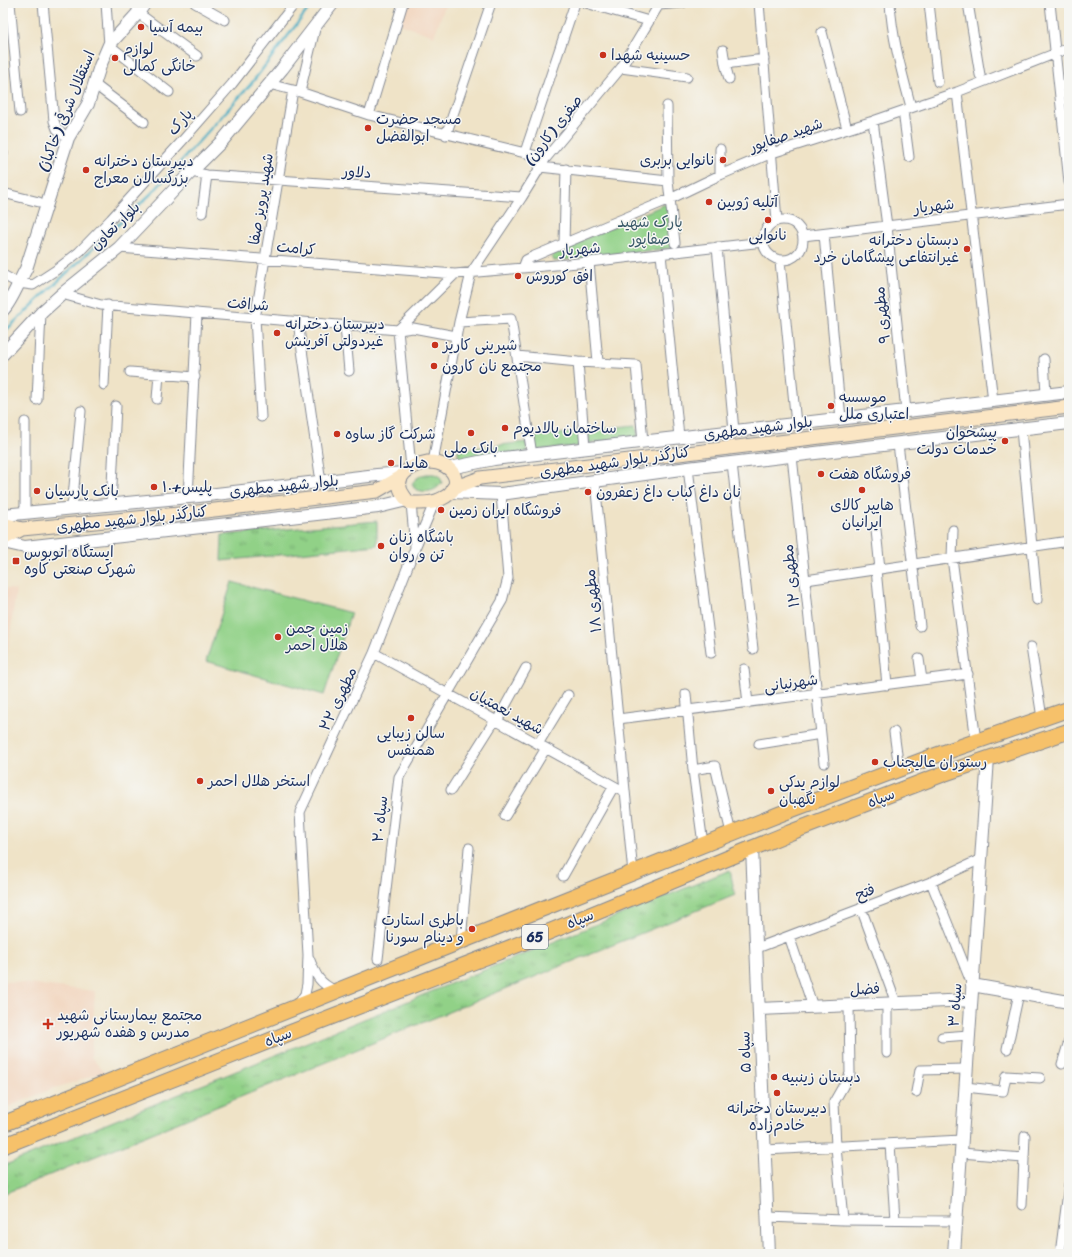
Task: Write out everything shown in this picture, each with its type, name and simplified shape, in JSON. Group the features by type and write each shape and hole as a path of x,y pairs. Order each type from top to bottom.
{"main road":[{"name":"بلوار شهید مطهری","path":"452,490 480,478 1069,408"},
{"path":"408,500 400,488 405,473 424,463 433,462 442,464 451,470 480,478"},
{"path":"376,492 426,503 435,501 444,498 452,490 455,478 451,470"},
{"name":"بلوار شهید مطهری","path":"3,541 22,529 189,513 376,492 405,473"},
{"path":"3,524 22,529"},
{"name":"سپاه","path":"3,1124 731,833 899,769 1069,709"},
{"name":"سپاه","path":"3,1146 522,943 752,848 936,777 1069,731"},
{"path":"979,740 988,758"}],"street":[{"path":"10,3 20,112"},
{"path":"43,3 54,121 57,129 68,138"},
{"path":"106,3 109,45 169,92"},
{"path":"195,3 225,20"},
{"name":"پارک","path":"18,283 33,285 61,266 88,244 178,146 232,84 295,3"},
{"name":"بلوار تعاون","path":"4,352 41,313 62,294 119,248 223,140 270,84 333,3"},
{"path":"369,115 403,3"},
{"path":"446,135 491,3"},
{"path":"525,152 574,3"},
{"path":"586,3 596,4 649,21"},
{"path":"659,4 683,3"},
{"path":"759,3 777,221"},
{"path":"890,3 907,109 909,157"},
{"path":"929,3 938,82"},
{"path":"968,3 980,75"},
{"path":"1050,3 1055,53 1066,120 1069,182"},
{"name":"صفری (کارون)","path":"433,462 456,336 471,273 522,197 546,158 621,68 659,4"},
{"path":"140,6 197,56"},
{"name":"استقلال شرقی (خاکباز)","path":"3,310 8,305 26,269 68,138 88,104 109,45 140,6"},
{"name":"شهید پرویز صفا","path":"261,417 255,315 278,180 296,91 316,25"},
{"path":"822,32 848,129"},
{"name":"شهید صفاپور","path":"523,268 526,260 772,153 873,121 957,92 1069,48"},
{"path":"723,50 729,79"},
{"path":"726,64 764,59"},
{"path":"621,68 687,77"},
{"path":"94,84 144,122"},
{"path":"270,84 369,115 446,135 546,158"},
{"path":"957,92 993,401"},
{"path":"667,106 668,181 675,243"},
{"name":"مطهری ۹","path":"873,121 887,226 906,411"},
{"path":"720,149 720,175"},
{"path":"540,167 668,181"},
{"path":"564,243 566,169"},
{"name":"دلاور","path":"191,172 207,175 522,197"},
{"path":"202,213 207,175"},
{"path":"3,194 39,202"},
{"name":"شهریار","path":"803,236 1069,204"},
{"path":"784,220 792,222 800,229 803,236 803,247 797,256 791,259 780,260 772,258 764,247 764,234 767,227 777,221 784,220"},
{"path":"824,234 841,418"},
{"name":"شهریار","path":"471,273 588,262 763,242"},
{"path":"717,247 734,431"},
{"name":"کرامت","path":"119,248 455,274 471,273"},
{"path":"661,254 679,437"},
{"path":"780,260 796,424"},
{"path":"588,262 598,362"},
{"path":"405,473 398,330 455,274"},
{"path":"3,275 18,283"},
{"name":"شرافت","path":"62,294 108,305 197,313 255,315 298,322 398,330 413,328 456,336"},
{"path":"104,385 108,305"},
{"path":"37,400 41,313"},
{"path":"188,498 197,313"},
{"path":"459,322 511,319 532,454"},
{"path":"298,322 321,482"},
{"path":"345,326 349,371"},
{"path":"517,356 578,362 636,365 643,442"},
{"path":"1044,359 1046,394"},
{"path":"578,362 585,448"},
{"path":"130,372 194,377"},
{"path":"157,399 159,374"},
{"name":"کنارگذر بلوار شهید مطهری","path":"451,470 494,459 532,454 1069,392"},
{"path":"111,504 116,406"},
{"path":"72,508 81,411"},
{"path":"24,422 25,513"},
{"name":"کنارگذر بلوار شهید مطهری","path":"452,490 501,494 688,468 1069,423"},
{"path":"1021,429 1037,600"},
{"path":"898,444 920,626"},
{"name":"مطهری ۱۲","path":"792,456 824,763"},
{"path":"732,463 753,649"},
{"path":"688,468 711,653"},
{"name":"کنارگذر بلوار شهید مطهری","path":"3,515 188,498 405,473"},
{"name":"مطهری ۱۸","path":"595,481 633,873"},
{"name":"سپاه ۲۰","path":"378,959 399,777 502,601 508,578 501,494"},
{"name":"کنارگذر بلوار شهید مطهری","path":"3,541 25,547 378,508 408,500"},
{"name":"مطهری ۲۲","path":"308,955 300,812 374,653 415,548 408,500"},
{"path":"415,548 435,501"},
{"path":"876,530 887,684"},
{"path":"953,530 952,558 979,740"},
{"path":"806,580 1069,541"},
{"path":"1031,648 1042,718"},
{"name":"شهید نعمتیان","path":"374,653 625,792"},
{"path":"920,659 922,680"},
{"path":"451,790 496,721 526,668"},
{"path":"744,669 748,703"},
{"name":"شهرنیانی","path":"618,719 968,674"},
{"path":"505,816 568,694"},
{"path":"686,694 693,770 703,844"},
{"path":"894,732 899,769"},
{"path":"759,744 821,734"},
{"name":"سپاه ۳","path":"954,1254 988,758"},
{"path":"693,770 715,766 731,833"},
{"path":"563,876 614,786"},
{"path":"461,941 469,848"},
{"name":"سپاه ۵","path":"752,848 769,1254"},
{"name":"فتح","path":"756,948 931,882 981,859"},
{"path":"931,882 972,985 1069,1002"},
{"path":"861,908 891,1004 887,1053"},
{"path":"789,936 813,1007"},
{"path":"308,955 314,972 320,982 336,991"},
{"path":"298,1006 305,994 307,984 308,955"},
{"path":"1007,1049 1019,993"},
{"name":"فضل","path":"759,1009 971,1000"},
{"path":"843,1220 836,1147 834,1102 850,1074 849,1005"},
{"path":"942,1037 969,1035"},
{"path":"1062,1064 1069,1040"},
{"path":"916,1092 920,1070 966,1069"},
{"path":"965,1087 1003,1091 1006,1076 1040,1078"},
{"path":"1022,1205 1025,1136"},
{"path":"765,1150 962,1140"},
{"path":"890,1144 895,1220"},
{"path":"961,1153 1024,1158"},
{"path":"1060,1254 1069,1184"},
{"path":"768,1217 843,1220 956,1221"}],"shaded area":[{"path":"407,3 446,3 434,36 400,24"},
{"path":"3,588 16,590 3,687"},
{"name":"مجتمع بیمارستانی شهید مدرس و هفده شهریور","path":"3,981 95,991 91,1057 104,1072 52,1089 3,1109"}],"green space":[{"name":"پارک شهید صفاپور","path":"668,203 672,248 554,261 552,257 554,252"},
{"path":"636,425 638,438 589,443 588,430"},
{"path":"579,432 581,446 535,450 534,436"},
{"path":"526,442 527,452 459,463 458,450"},
{"path":"426,474 434,474 440,477 442,482 437,488 430,491 421,491 414,488 412,484 415,480"},
{"path":"377,521 377,545 221,561 222,535"},
{"name":"زمین چمن هلال احمر","path":"232,582 351,613 324,695 206,661"},
{"path":"730,870 735,895 3,1194 3,1166"}],"waterway":[{"path":"3,333 154,191 251,84 313,3"}],"place":[{"name":"بیمه آسیا","path":"141,27"},
{"name":"حسینیه شهدا","path":"603,55"},
{"name":"لوازم خانگی کمالی","path":"115,58"},
{"name":"مسجد حضرت ابوالفضل","path":"368,128"},
{"name":"نانوایی بربری","path":"723,160"},
{"name":"دبیرستان دخترانه بزرگسالان معراج","path":"86,170"},
{"name":"آتلیه ژوبین","path":"709,202"},
{"name":"نانوایی","path":"768,220"},
{"name":"دبستان دخترانه غیرانتفاعی پیشگامان خرد","path":"967,249"},
{"name":"افق کوروش","path":"518,276"},
{"name":"دبیرستان دخترانه غیردولتی آفرینش","path":"277,333"},
{"name":"شیرینی کاریز","path":"435,345"},
{"name":"مجتمع نان کارون","path":"434,366"},
{"name":"موسسه اعتباری ملل","path":"831,406"},
{"name":"ساختمان پالادیوم","path":"505,428"},
{"name":"بانک ملی","path":"471,433"},
{"name":"شرکت گاز ساوه","path":"337,434"},
{"name":"پیشخوان خدمات دولت","path":"1005,441"},
{"name":"هایدا","path":"391,463"},
{"name":"فروشگاه هفت","path":"821,474"},
{"name":"پلیس+۱۰","path":"154,487"},
{"name":"هایپر کالای ایرانیان","path":"862,490"},
{"name":"بانک پارسیان","path":"37,491"},
{"name":"نان داغ کباب داغ زعفرون","path":"588,492"},
{"name":"فروشگاه ایران زمین","path":"441,510"},
{"name":"باشگاه زنان تن و روان","path":"381,546"},
{"name":"ایستگاه اتوبوس شهرک صنعتی کاوه","path":"16,561"},
{"name":"زمین چمن هلال احمر","path":"278,637"},
{"name":"سالن زيبايى همنفس","path":"411,718"},
{"name":"رستوران عالیجناب","path":"875,762"},
{"name":"استخر هلال احمر","path":"200,781"},
{"name":"لوازم یدکی نگهبان","path":"771,791"},
{"name":"باطری استارت و دینام سورنا","path":"472,929"},
{"name":"مجتمع بیمارستانی شهید مدرس و هفده شهریور","path":"48,1024"},
{"name":"دبستان زینبیه","path":"774,1077"},
{"name":"دبیرستان دخترانه خادم‌زاده","path":"777,1093"}]}
